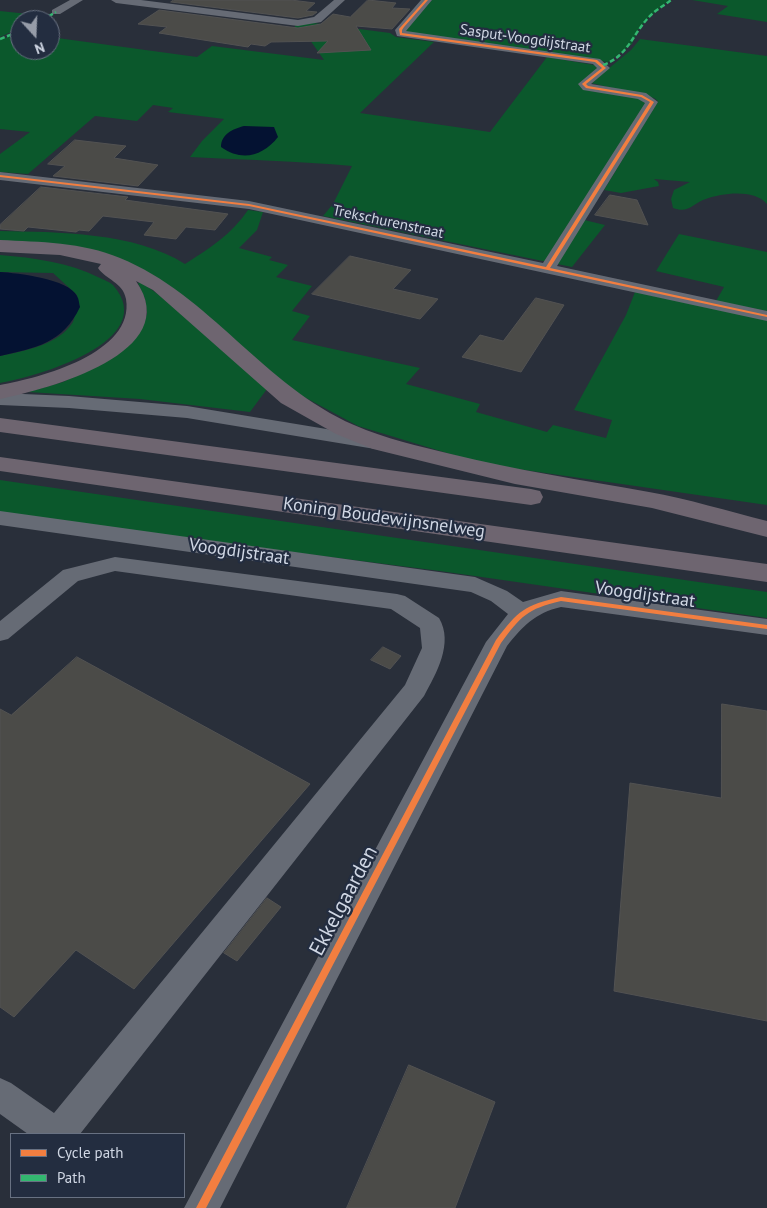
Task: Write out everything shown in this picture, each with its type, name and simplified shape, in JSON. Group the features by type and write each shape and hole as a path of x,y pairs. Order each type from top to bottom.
{"highway":[{"path":"0,246 89,254 112,261 160,286 289,398 344,429 381,444 515,478 652,500 767,529"},
{"path":"0,392 48,382 97,360 118,344 132,326 138,308 134,291 126,281 112,270 82,259 27,247"},
{"path":"0,425 767,529"},
{"name":"Koning Boudewijnsnelweg","path":"0,464 767,573"}],"street":[{"path":"60,10 78,0"},
{"path":"116,0 153,2 298,23 317,20 340,0"},
{"name":"Sasput-Voogdijstraat","path":"427,0 403,26 400,30 401,34 596,61 604,68 584,84 587,87 642,96 652,102 547,269"},
{"name":"Trekschurenstraat","path":"0,176 248,205 767,316"},
{"path":"0,400 69,402 187,412 381,444"},
{"name":"Voogdijstraat","path":"0,518 475,585 499,596 521,612 541,603 561,599 767,627"},
{"path":"0,633 71,576 115,564 397,602 431,624 434,648 416,690 61,1133"},
{"name":"Ekkelgaarden","path":"202,1208 498,642 521,612"},
{"path":"0,1094 53,1133"}],"green space":[{"path":"432,0 669,0 647,19 638,30 632,44 608,62 422,37 404,31"},
{"path":"692,0 767,0 767,22 717,14 728,6"},
{"path":"0,11 10,12 10,32 0,37"},
{"path":"313,23 390,33 396,37 434,42 360,113 490,132 547,57 600,66 586,90 639,98 647,102 576,218 605,225 572,267 323,216 333,204 352,166 190,157 202,141 224,119 168,112 173,108 153,105 137,121 95,116 28,174 0,172 0,154 30,132 0,129 0,40 10,36 10,60 60,60 60,38 197,57 212,46 324,60 303,30 295,30 295,25"},
{"path":"640,39 767,56 767,204 754,196 729,194 706,199 683,210 673,208 671,199 674,190 690,182 654,179 658,182 659,186 621,193 604,190 658,101 654,98 591,83 631,50"},
{"path":"248,210 263,212 257,230 239,248 272,257 269,260 288,265 276,277 312,286 292,311 310,316 292,340 420,368 406,384 480,404 476,412 547,432 553,425 606,438 612,420 574,410 626,315 635,292 767,320 767,505 483,464 358,426 295,392 122,259 0,242 0,231 70,233 143,245 165,253 185,264 228,233"},
{"path":"679,234 767,252 767,311 716,301 724,287 656,271"},
{"path":"0,255 64,264 109,282 113,285 124,305 121,323 108,339 88,353 40,373 0,383 0,356 40,346 50,342 67,330 73,322 77,295 53,273 0,272"},
{"path":"141,282 159,295 267,389 250,412 140,399 28,392 63,382 109,360 141,327 147,314 145,299 138,283"},
{"path":"0,480 767,592 767,618 440,571 0,515"}],"water":[{"path":"244,126 274,127 278,137 266,149 252,155 229,152 221,147 225,135"},
{"path":"0,272 42,278 64,285 77,296 80,307 73,319 57,336 37,346 0,356"}],"building":[{"path":"174,0 291,0 315,3 306,11 317,12 313,15 298,18 171,2"},
{"path":"368,0 396,3 392,8 410,9 392,29 356,26 371,50 317,53 328,41 271,42 265,46 251,44 248,47 159,33 167,27 138,24 159,10 298,28 321,24 333,14 350,17"},
{"path":"75,140 126,146 114,158 158,165 138,186 53,176 65,166 48,164"},
{"path":"41,187 128,197 125,200 228,214 215,230 186,227 176,239 144,235 154,222 103,216 89,231 79,230 76,232 28,227 24,231 0,229 0,225"},
{"path":"610,195 637,200 648,225 595,215"},
{"path":"350,256 411,270 393,289 438,299 420,319 312,294"},
{"path":"536,298 564,305 521,372 462,357 480,335 503,341"},
{"path":"383,647 401,656 390,669 371,660"},
{"path":"77,657 310,784 134,989 76,950 14,1017 0,1007 0,709 11,715"},
{"path":"722,704 767,711 767,1021 614,991 630,783 721,798"},
{"path":"267,898 281,907 237,961 224,953"},
{"path":"409,1065 495,1102 455,1208 347,1208"}],"marked path":[{"path":"603,65 619,57 630,45 649,17 671,0"},
{"path":"0,39 10,35"}],"cycle path":[{"path":"427,0 403,26 400,30 401,34 596,61 604,68 584,84 587,87 642,96 652,102 547,269"},
{"path":"0,176 249,205 767,316"},
{"path":"201,1208 498,642 518,617 530,608 561,599 767,627"}]}
